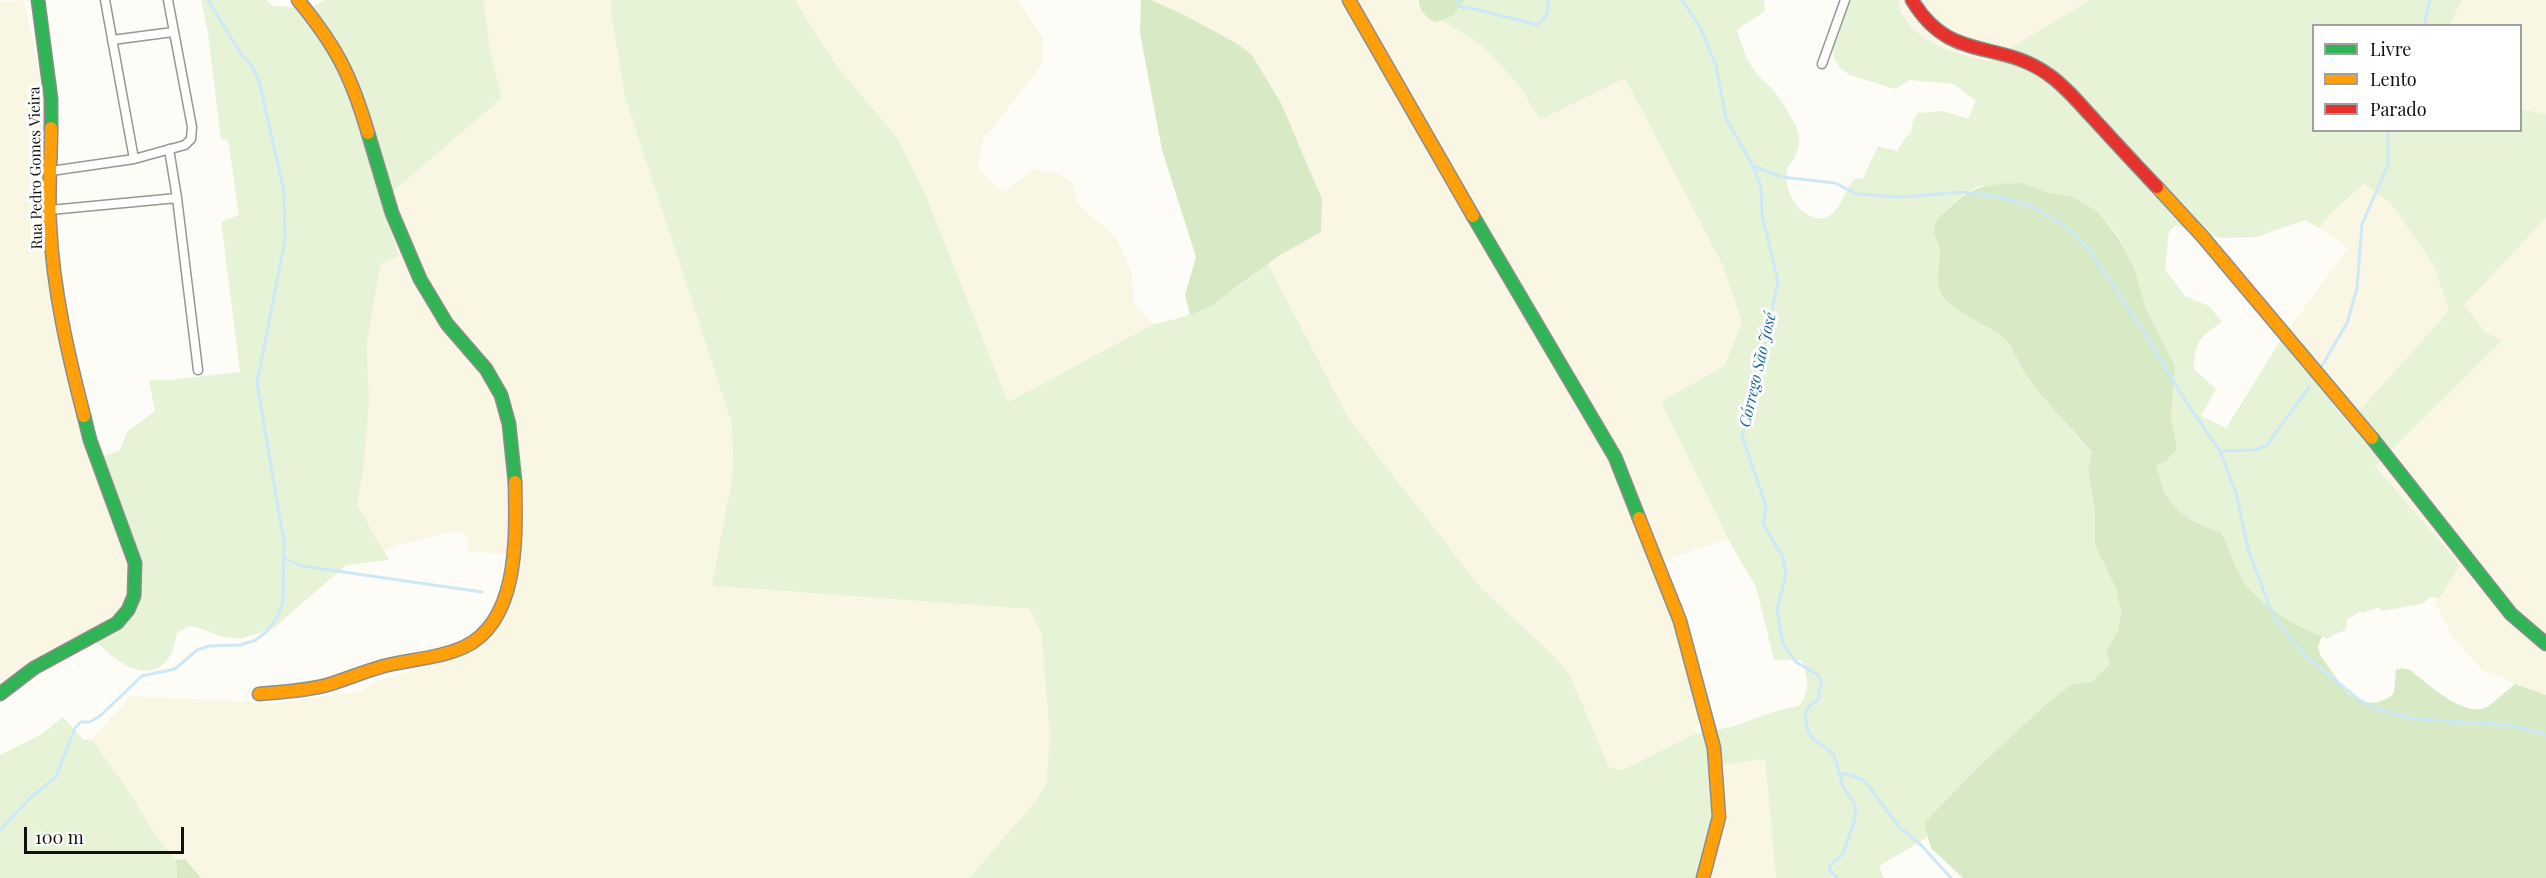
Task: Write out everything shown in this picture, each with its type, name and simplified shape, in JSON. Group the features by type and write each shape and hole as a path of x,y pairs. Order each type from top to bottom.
{"street":[{"name":"Rua Pedro Gomes Vieira","path":"0,694 34,668 117,624 127,613 135,598 135,563 90,440 68,356 58,299 50,210 51,99 38,0"},
{"path":"105,0 134,159"},
{"path":"51,171 134,159 185,145 191,139 192,127 168,0"},
{"path":"259,694 319,687 386,665 447,653 484,634 495,622 506,595 515,514 508,418 501,395 488,370 453,334 423,285 410,257 380,176 345,68 331,43 298,0"},
{"path":"1349,0 1615,457 1680,621 1714,748 1719,817 1703,878"},
{"path":"1822,64 1845,0"},
{"path":"1912,0 1928,24 1950,40 2024,61 2042,70 2062,85 2203,237 2342,400 2511,614 2546,644"},
{"path":"112,40 173,32"},
{"path":"169,149 198,370"},
{"path":"50,210 177,198"}],"shaded area":[{"path":"24,0 45,99 47,252 72,389 91,461 114,509 130,554 132,587 128,610 107,629 56,649 17,672 0,689 0,2"},
{"path":"484,0 612,0 610,9 625,97 732,424 733,472 714,570 714,586 1029,609 1041,632 1050,735 1046,785 1035,802 969,878 201,878 185,859 176,860 155,835 127,789 92,739 131,696 274,703 361,691 382,679 456,658 488,640 503,614 514,555 467,551 469,540 460,530 397,545 383,552 357,505 364,466 369,403 367,343 380,264 399,256 382,201 502,98 490,49"},
{"path":"795,0 1018,0 1043,39 1042,65 983,140 978,168 1002,192 1034,169 1060,174 1073,184 1077,203 1116,238 1131,271 1135,304 1154,324 1008,402 927,198 896,136 835,64"},
{"path":"1151,0 1419,0 1418,6 1422,13 1435,22 1443,21 1481,45 1518,84 1540,120 1625,77 1722,264 1742,323 1725,365 1661,402 1728,539 1660,562 1701,712 1695,734 1622,770 1609,767 1570,675 1554,656 1481,588 1349,419 1268,264 1280,255 1251,54 1236,43"},
{"path":"1898,0 2090,0 1989,61 1961,56 1923,37 1905,18"},
{"path":"2462,0 2546,0 2546,114 2522,109 2522,24 2451,24"},
{"path":"2364,184 2390,202 2434,266 2449,311 2348,423 2303,362 2282,338 2348,248 2319,228 2328,214 2347,202"},
{"path":"2546,218 2546,695 2523,688 2481,669 2453,637 2435,603 2458,569 2374,466 2502,342 2485,332 2464,305"},
{"path":"1765,759 1776,878 1708,878 1725,816 1722,764"}],"green space":[{"path":"201,0 266,0 273,6 309,8 325,0 484,0 490,49 502,98 382,201 399,256 380,265 367,343 369,403 364,466 357,505 389,560 346,565 274,628 240,639 219,636 190,626 177,633 170,656 161,666 151,670 140,670 119,661 92,637 128,610 131,569 128,550 117,516 91,461 120,450 127,432 155,411 149,380 240,372 221,222 239,215 228,140 221,139 208,33"},
{"path":"612,0 795,0 835,64 896,136 927,198 1008,402 1154,324 1187,315 1215,302 1268,264 1349,419 1481,588 1554,656 1570,675 1609,767 1622,770 1695,734 1731,727 1776,711 1799,706 1806,694 1807,684 1802,660 1774,660 1756,587 1728,539 1661,402 1725,365 1742,322 1722,264 1625,78 1540,120 1518,84 1481,45 1443,21 1460,9 1464,0 1764,0 1765,11 1737,30 1751,66 1778,96 1797,128 1799,146 1788,168 1786,177 1788,190 1802,211 1816,218 1824,218 1836,209 1854,179 1863,178 1878,146 1897,151 1911,133 1913,121 1918,113 1943,111 1968,119 1976,101 1954,84 1910,80 1895,89 1850,75 1841,69 1834,59 1832,40 1851,0 1898,0 1904,16 1912,27 1931,42 1966,56 1989,61 2090,0 2462,0 2450,24 2312,24 2312,132 2522,132 2522,109 2546,114 2546,218 2464,305 2485,332 2502,341 2375,466 2456,560 2458,569 2439,598 2431,597 2422,604 2382,611 2379,607 2362,613 2360,611 2347,620 2346,630 2328,639 2294,623 2263,602 2242,578 2221,532 2187,517 2172,504 2167,496 2156,466 2167,460 2177,449 2171,418 2175,366 2146,309 2120,239 2097,211 2073,197 2046,192 2023,183 1976,187 1956,200 1935,222 1933,228 1940,253 1978,320 2003,337 2014,351 2028,379 2092,454 2088,468 2095,515 2095,545 2116,589 2121,612 2118,631 2106,651 2110,664 2091,682 2071,685 1977,768 1924,823 1928,837 1879,866 1884,878 1776,878 1765,759 1711,766 1713,820 1696,878 969,878 1035,802 1046,785 1050,735 1041,632 1029,609 714,586 712,584 733,472 732,424 625,97 610,9","holes":["2364,184 2390,202 2434,266 2449,311 2348,423 2282,338 2226,428 2201,416 2216,389 2194,369 2195,352 2203,336 2222,322 2209,306 2185,296 2165,269 2169,231 2176,226 2222,238 2256,237 2305,220 2319,228"]},
{"path":"1141,0 1151,0 1184,15 1236,43 1251,54 1281,103 1322,199 1321,232 1280,255 1211,306 1190,315 1185,295 1196,257 1162,150 1140,33"},
{"path":"1419,0 1464,0 1452,15 1435,22 1423,13"},
{"path":"2023,183 2046,192 2073,197 2097,211 2119,239 2134,268 2146,309 2175,366 2171,418 2177,449 2167,460 2156,466 2167,496 2172,504 2187,517 2221,532 2241,577 2252,592 2270,608 2322,636 2318,646 2320,655 2347,693 2364,702 2376,703 2390,697 2394,692 2396,670 2402,668 2410,670 2455,703 2476,709 2487,707 2515,684 2546,695 2546,878 1963,878 1931,848 1924,823 1977,768 2050,701 2071,685 2091,682 2110,664 2106,651 2118,631 2121,612 2116,589 2095,545 2095,515 2088,468 2092,453 2027,377 2005,339 1951,305 1939,288 1940,252 1934,229 1937,220 1954,203 1972,191 1989,185"},
{"path":"63,717 84,740 92,739 155,834 176,860 177,878 0,878 0,755 40,735"},
{"path":"185,859 201,878 177,878 176,860"}],"waterway":[{"path":"0,830 30,798 56,777 75,728 81,722 90,722 100,716 142,676 175,669 197,650 209,646 240,645 256,640 268,630 283,602 284,542 257,383 285,240 284,191 259,81 252,66 241,54 208,0"},
{"name":"Córrego São José","path":"1456,0 1460,7 1538,25 1547,14 1548,0"},
{"name":"Córrego São José","path":"1682,0 1700,27 1716,65 1726,118 1753,166 1761,186 1762,215 1778,281 1757,382 1742,436 1766,508 1763,524 1783,557 1786,574 1777,610 1783,644 1796,662 1818,675 1822,683 1819,699 1806,711 1805,719 1808,729 1813,739 1834,755 1843,786 1856,807 1854,822 1843,854 1833,862 1829,870 1838,878"},
{"path":"2424,24 2430,0"},
{"path":"2320,369 2347,323 2357,288 2362,224 2388,165 2388,132"},
{"path":"1753,166 1782,177 1835,183 1857,194 1900,197 1963,192 1998,197 2033,207 2065,226 2089,249 2143,330 2186,402 2220,451 2236,493 2248,549 2269,605 2278,622 2307,658 2361,701 2377,709 2417,719 2508,725 2546,735"},
{"path":"2220,451 2255,450 2267,445 2309,387"},
{"path":"284,558 302,566 482,592"},
{"path":"1840,773 1865,781 1899,827 1921,845 1951,878"}],"traffic: fast":[{"path":"38,0 51,99 51,128"},
{"path":"368,133 392,213 420,279 447,324 486,369 501,395 509,424 515,482"},
{"path":"1473,216 1615,457 1639,518"},
{"path":"0,694 34,668 117,623 128,610 134,596 135,563 90,440 84,416"},
{"path":"2372,438 2511,614 2546,644"}],"traffic: slow":[{"path":"298,0 323,32 341,62 368,133"},
{"path":"1349,0 1473,216"},
{"path":"51,128 49,213 54,274 67,345 84,416"},
{"path":"2157,187 2203,237 2372,438"},
{"path":"259,694 319,687 380,667 446,654 464,647 482,635 496,618 511,575 514,551 515,482"},
{"path":"1639,518 1680,621 1714,748 1719,817 1703,878"}],"traffic: jam":[{"path":"1912,0 1927,20 1942,34 1976,48 2030,64 2055,79 2157,187"}]}
